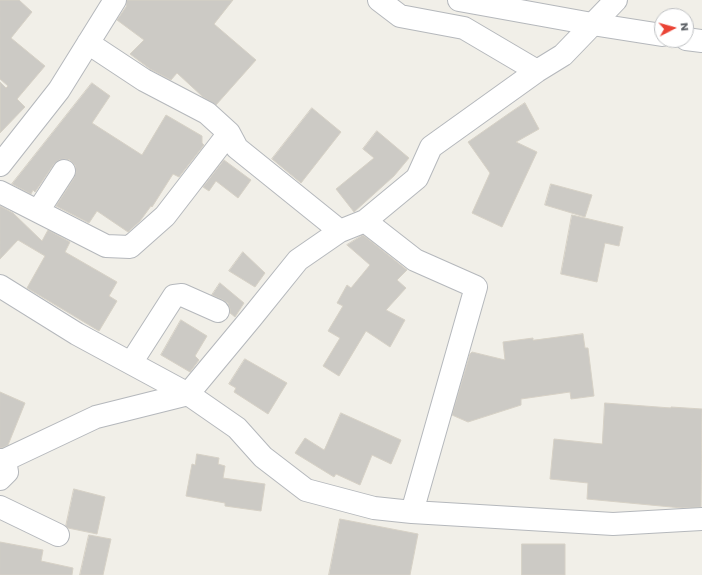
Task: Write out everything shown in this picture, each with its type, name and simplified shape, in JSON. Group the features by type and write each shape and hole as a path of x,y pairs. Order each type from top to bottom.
{"street":[{"path":"0,165 59,90 115,0"},
{"path":"379,0 400,16 464,28 538,71"},
{"path":"459,0 654,34"},
{"path":"2,466 96,417 188,394 298,260 340,231 365,221 417,178 432,147 538,71 563,55 616,0"},
{"path":"88,43 144,80 207,113 229,133 237,148 340,231"},
{"path":"0,192 106,246 130,247 165,216 229,133"},
{"path":"38,211 64,171"},
{"path":"365,221 415,260 476,287 412,512"},
{"path":"0,286 77,334 188,394 237,428 263,457 306,490 374,508 412,512 612,524 702,519"},
{"path":"131,364 174,296 182,295 218,311"},
{"path":"0,507 58,535"}],"building":[{"path":"0,0 19,0 32,12 11,38 45,66 17,99 25,107 0,133 0,82 6,88 8,86 0,79"},
{"path":"127,0 233,0 214,24 256,60 216,105 203,97 177,73 171,80 150,69 130,54 144,40 117,20 126,7"},
{"path":"92,83 110,96 92,123 142,155 166,115 202,136 202,143 204,145 179,177 173,174 152,207 151,206 140,221 128,232 97,211 89,223 56,206 74,178 76,172 75,165 70,160 59,160 54,164 35,192 33,190 31,194 12,184"},
{"path":"525,103 539,129 516,142 537,152 502,227 472,213 490,173 468,142"},
{"path":"312,108 341,132 301,183 272,159"},
{"path":"377,131 409,158 394,176 354,212 336,189 374,158 363,149"},
{"path":"224,160 251,180 238,198 216,181 209,191 203,187"},
{"path":"551,184 592,195 585,217 545,205"},
{"path":"0,206 13,213 42,241 48,230 70,242 65,252 117,282 109,296 117,301 99,331 27,288 45,256 18,240 0,259"},
{"path":"572,215 623,227 619,246 605,243 597,282 561,274"},
{"path":"363,235 407,270 397,280 406,288 386,310 405,320 390,347 366,331 339,376 323,366 340,338 328,331 343,306 337,303 347,285 351,288 370,265 347,245"},
{"path":"243,252 265,273 255,287 229,271"},
{"path":"220,283 244,303 235,317 230,313 228,303 212,295"},
{"path":"181,320 207,336 195,356 199,360 190,372 161,355"},
{"path":"583,334 585,348 588,348 594,396 571,399 570,392 521,399 521,405 468,422 452,415 470,354 472,352 505,360 503,342"},
{"path":"245,359 287,383 268,414 234,392 236,388 229,384"},
{"path":"0,392 25,403 8,445 2,448 0,448"},
{"path":"605,403 702,409 701,507 682,508 587,499 588,483 550,479 554,439 602,444"},
{"path":"341,413 401,440 391,464 372,455 360,485 336,474 334,477 295,453 305,438 324,450"},
{"path":"197,454 219,458 218,464 225,466 223,478 265,484 261,511 225,506 225,503 186,496 192,464 195,465"},
{"path":"74,489 105,497 97,534 68,528 66,526"},
{"path":"340,519 418,534 410,575 329,575"},
{"path":"89,535 111,539 103,575 80,575"},
{"path":"0,542 43,550 41,561 73,568 72,575 0,575"},
{"path":"522,544 565,544 565,575 522,575"}]}
